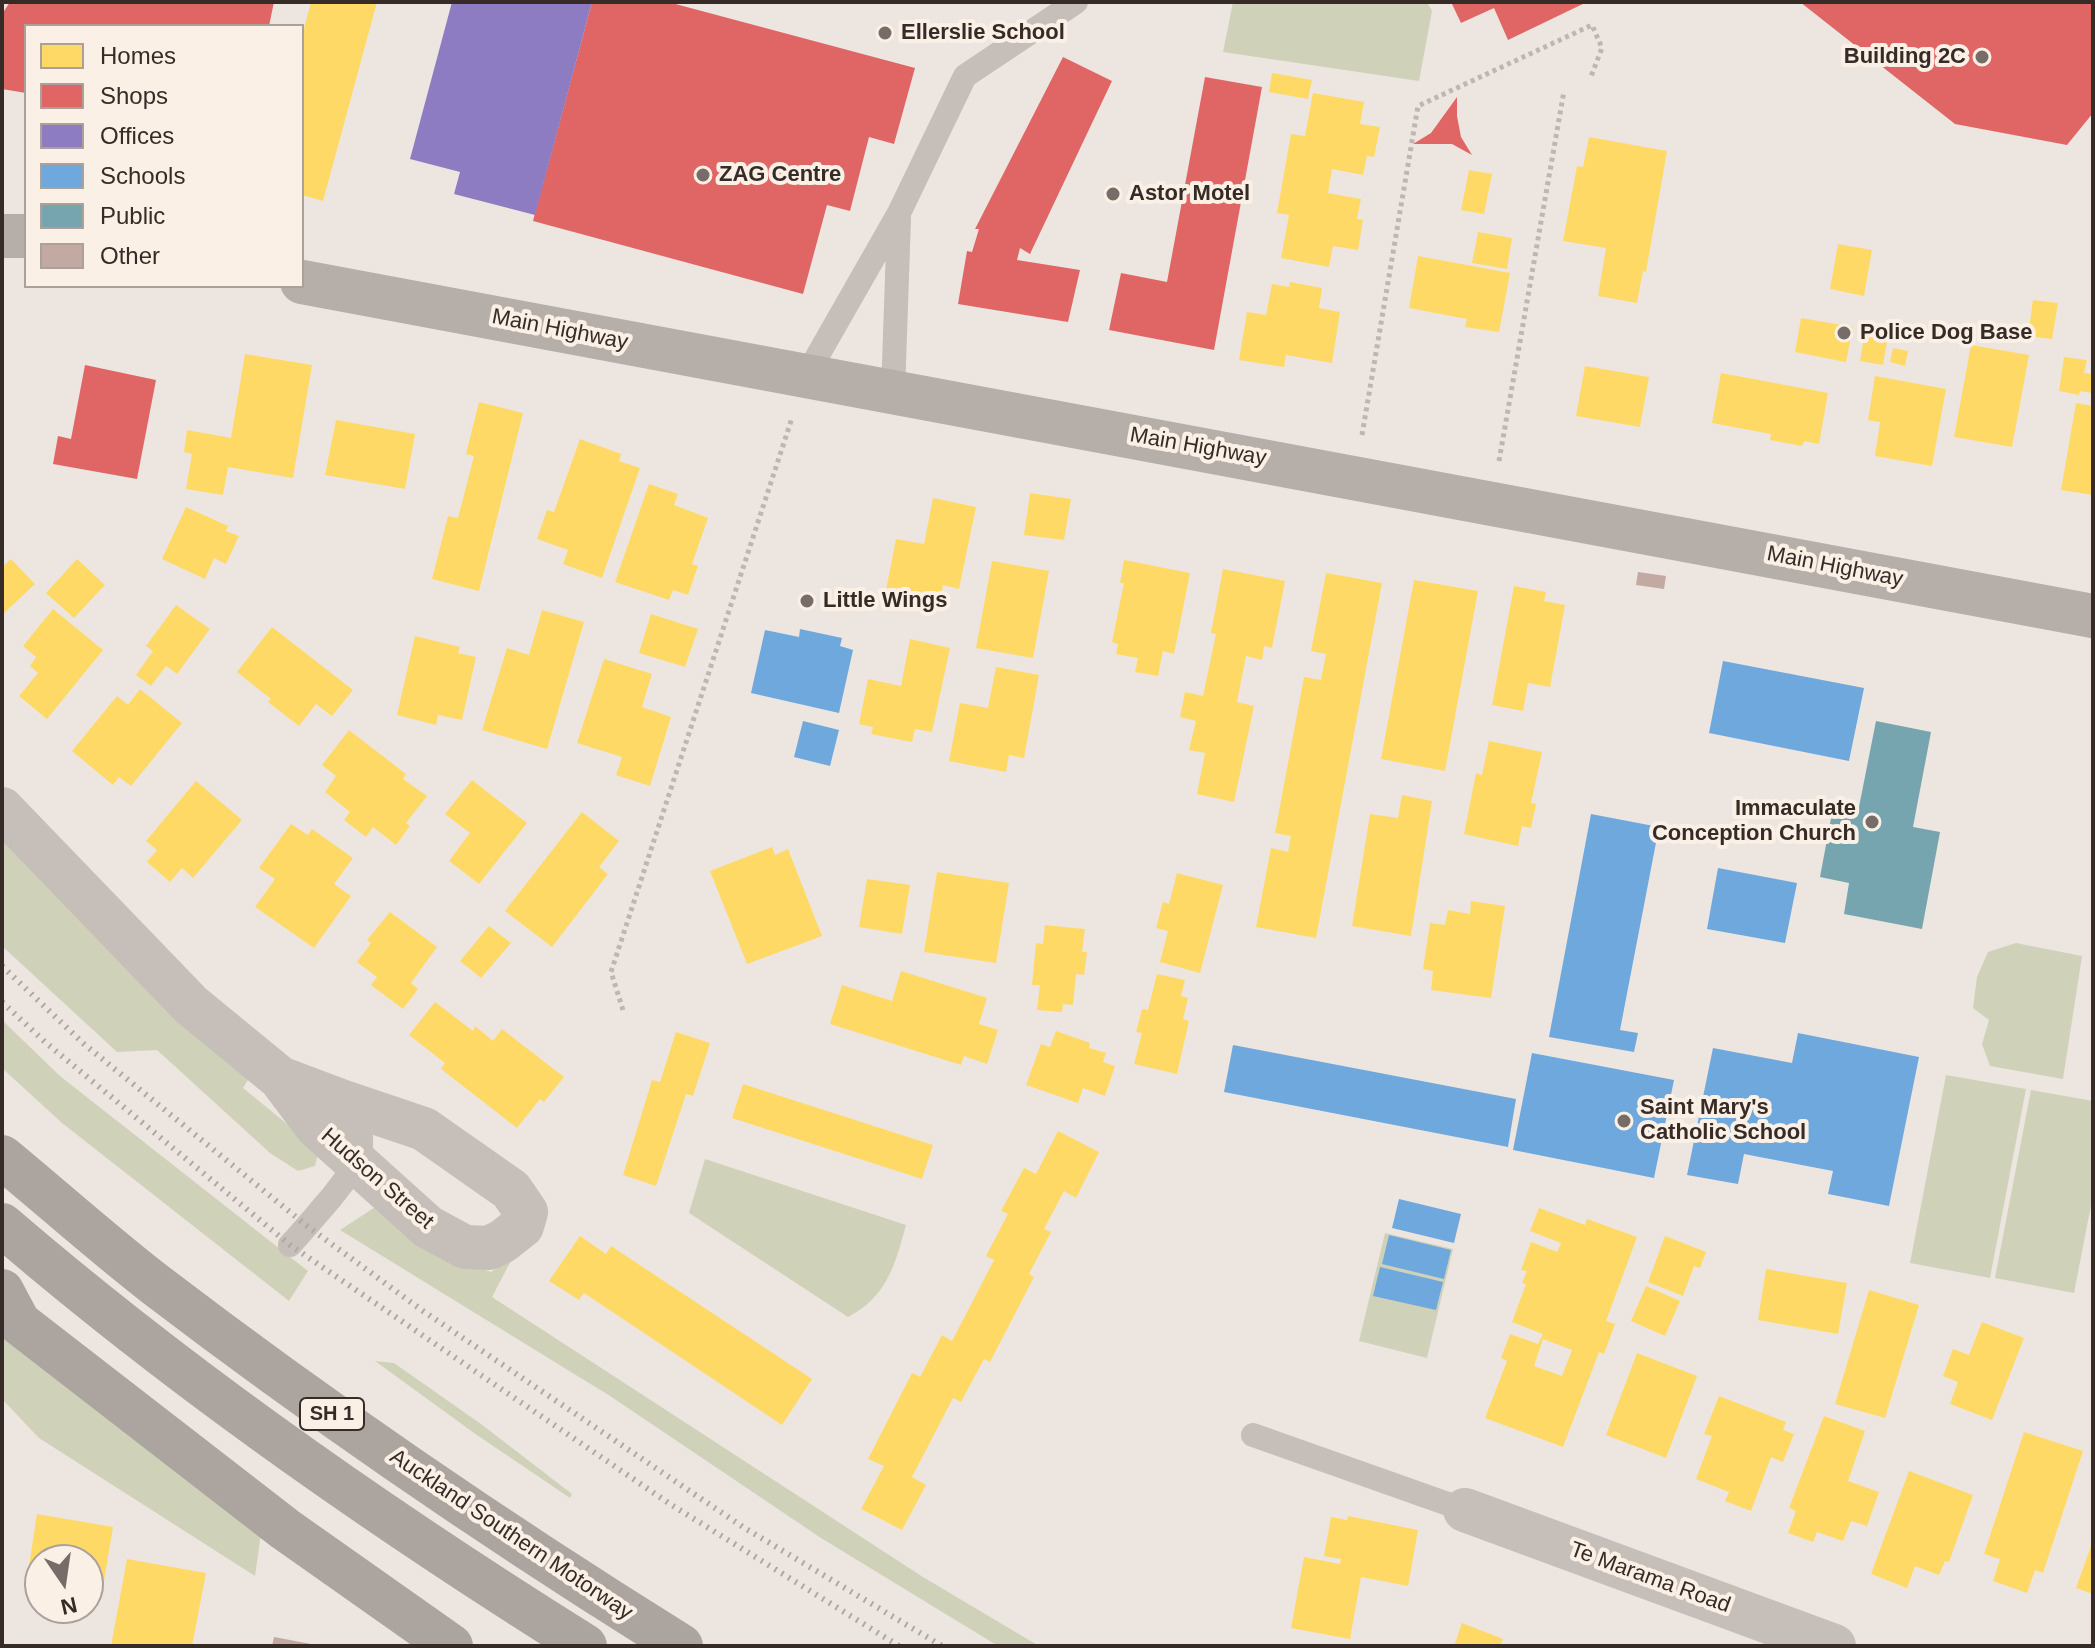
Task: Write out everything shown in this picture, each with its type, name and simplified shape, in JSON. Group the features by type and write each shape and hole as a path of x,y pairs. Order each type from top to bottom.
{"highway":[{"name":"Auckland Southern Motorway","path":"2,1157 155,1284 354,1430 583,1585 681,1646"},
{"name":"SH 1","path":"2,1225 77,1289 372,1508 585,1646"},
{"path":"2,1291 19,1323 285,1529 451,1646"}],"main road":[{"path":"2,236 24,236"},
{"name":"Main Highway","path":"304,282 1388,482 2093,616"}],"street":[{"name":"Hudson Street","path":"2,809 191,1005 280,1078 317,1127 428,1227 465,1247 489,1248 522,1226 526,1212 511,1190 424,1129 280,1078"},
{"name":"Te Marama Road","path":"1465,1510 1834,1646"}],"lane":[{"path":"806,376 899,213 965,76 1076,2"},
{"path":"893,392 899,213"},
{"path":"290,1245 357,1165 362,1143 360,1128 341,1101"},
{"path":"1253,1435 1465,1510"}],"path":[{"path":"1362,435 1418,106 1592,25 1602,48 1590,79"},
{"path":"1499,461 1564,91"},
{"path":"623,1010 611,972 806,376"}],"green space":[{"path":"1233,2 1427,2 1432,11 1419,81 1223,52"},
{"path":"2,833 253,1072 243,1088 319,1150 315,1166 298,1171 270,1153 157,1050 117,1052 2,946"},
{"path":"2016,943 2082,956 2063,1079 1990,1066 1982,1044 1989,1020 1973,1008 1977,977 1988,952"},
{"path":"2,1020 60,1076 308,1271 289,1301 62,1123 2,1068"},
{"path":"1946,1075 2026,1089 1990,1278 1910,1263"},
{"path":"2031,1090 2093,1101 2093,1195 2074,1293 1995,1278"},
{"path":"705,1159 906,1225 893,1266 881,1290 848,1317 689,1213"},
{"path":"383,1202 447,1256 491,1272 512,1259 492,1297 923,1577 1039,1646 998,1646 821,1538 610,1396 340,1230"},
{"path":"1385,1233 1453,1249 1427,1358 1359,1341"},
{"path":"2,1329 261,1534 255,1576 39,1438 2,1399"},
{"path":"375,1361 394,1363 481,1424 572,1494 570,1498 474,1433"}],"building: Homes":[{"path":"311,2 377,2 323,201 304,196 304,28"},
{"path":"1272,73 1312,80 1308,99 1269,92"},
{"path":"1313,93 1364,102 1360,124 1380,127 1374,157 1367,156 1363,175 1332,169 1328,193 1361,199 1357,219 1363,220 1358,250 1333,246 1329,267 1281,258 1289,215 1277,213 1291,134 1305,136"},
{"path":"1589,137 1667,151 1646,272 1643,271 1637,303 1598,296 1606,248 1563,241 1577,166 1583,167"},
{"path":"1469,170 1492,174 1484,214 1461,210"},
{"path":"1478,232 1512,238 1507,269 1472,263"},
{"path":"1838,244 1872,250 1864,296 1830,289"},
{"path":"1418,256 1510,273 1499,332 1465,327 1467,319 1409,308"},
{"path":"1290,282 1322,288 1319,308 1340,312 1332,363 1286,355 1284,367 1239,360 1247,312 1266,315 1272,284 1289,287"},
{"path":"2033,300 2058,303 2052,339 2028,336"},
{"path":"1801,318 1853,327 1846,362 1795,352"},
{"path":"1866,325 1889,329 1883,365 1860,361"},
{"path":"1971,345 2029,355 2012,447 1954,437"},
{"path":"1893,348 1908,351 1905,366 1890,362"},
{"path":"245,354 312,365 293,478 228,467 223,495 186,489 192,454 184,452 187,430 231,438"},
{"path":"2064,357 2087,360 2084,373 2093,374 2093,393 2080,391 2079,395 2059,391"},
{"path":"1585,366 1649,377 1640,427 1576,416"},
{"path":"1721,373 1828,393 1819,444 1804,441 1802,446 1770,440 1771,434 1712,423"},
{"path":"1875,376 1946,389 1932,466 1875,456 1880,422 1868,420"},
{"path":"479,402 523,413 479,591 432,579 448,516 458,518 474,456 466,454"},
{"path":"2076,403 2093,406 2093,495 2061,490"},
{"path":"336,420 415,434 405,489 325,475"},
{"path":"580,439 621,454 619,461 640,468 602,578 563,564 568,550 537,539 547,510 554,512"},
{"path":"649,484 678,494 674,505 708,518 692,564 698,566 688,595 673,590 669,600 615,582"},
{"path":"1030,493 1071,499 1064,540 1024,535"},
{"path":"933,498 976,507 959,589 943,585 940,601 886,590 896,539 924,544"},
{"path":"186,507 228,526 226,531 239,536 226,564 214,558 205,579 162,559"},
{"path":"11,559 35,584 2,615 2,567"},
{"path":"77,559 105,585 74,618 46,593"},
{"path":"1124,560 1190,573 1174,654 1163,651 1158,676 1135,672 1138,658 1116,654 1118,644 1112,642 1124,583 1120,583"},
{"path":"992,561 1049,571 1033,658 976,648"},
{"path":"1223,569 1285,581 1272,648 1264,646 1262,660 1246,656 1237,702 1254,706 1234,802 1197,794 1205,753 1189,750 1196,721 1180,717 1185,692 1203,696 1216,634 1211,633"},
{"path":"1326,573 1382,583 1316,938 1256,927 1271,848 1288,852 1291,836 1275,833 1304,677 1321,680 1326,654 1311,651"},
{"path":"1414,580 1478,591 1445,771 1381,759"},
{"path":"1514,586 1546,592 1544,601 1565,605 1550,687 1528,683 1523,711 1492,705"},
{"path":"176,605 210,629 177,674 166,666 151,686 136,675 153,651 146,646"},
{"path":"53,609 103,650 47,719 19,696 38,673 30,666 36,657 23,646"},
{"path":"542,610 584,622 547,749 482,730 507,648 529,655"},
{"path":"651,614 698,629 685,667 639,653"},
{"path":"272,627 353,690 332,716 316,704 299,726 237,672"},
{"path":"415,636 460,647 458,653 476,657 462,720 438,715 436,725 397,715"},
{"path":"910,639 950,648 932,732 915,729 912,742 871,734 873,727 859,724 868,679 901,686"},
{"path":"604,659 652,674 642,707 671,717 650,786 616,775 622,757 577,743"},
{"path":"996,667 1039,675 1024,758 1009,755 1006,772 949,761 960,703 988,708"},
{"path":"140,689 182,723 131,786 119,777 113,785 72,751 117,696 128,705"},
{"path":"349,730 406,774 403,779 427,796 406,823 410,826 396,845 373,827 366,837 344,820 350,812 325,792 336,776 322,765"},
{"path":"1489,741 1542,752 1531,803 1536,804 1531,828 1522,826 1518,846 1464,834 1476,773 1482,775"},
{"path":"472,780 527,823 479,884 449,861 470,833 445,814"},
{"path":"196,781 242,820 193,878 182,868 170,882 147,862 157,850 146,841"},
{"path":"1402,795 1432,801 1411,936 1352,926 1370,814 1398,818"},
{"path":"582,812 619,841 599,867 608,874 552,947 505,911"},
{"path":"291,824 308,835 312,829 353,858 334,884 351,896 314,948 255,907 275,879 259,868"},
{"path":"772,847 775,855 788,849 822,936 747,964 710,871"},
{"path":"937,872 1009,883 996,963 924,952"},
{"path":"1177,873 1223,885 1200,973 1160,962 1168,931 1156,928 1163,902 1169,904"},
{"path":"867,879 910,885 902,934 859,927"},
{"path":"1471,901 1505,906 1491,998 1431,990 1433,971 1423,969 1430,923 1445,925 1448,910 1470,914"},
{"path":"390,912 437,947 411,983 418,989 403,1009 371,985 377,977 357,962 371,943 367,940"},
{"path":"1045,925 1085,929 1082,952 1087,952 1084,975 1076,974 1073,1005 1063,1004 1062,1012 1037,1010 1040,985 1032,985 1036,943 1043,944"},
{"path":"489,926 511,943 481,978 460,961"},
{"path":"901,971 987,998 979,1024 998,1030 987,1064 964,1056 961,1065 830,1024 842,985 892,1001"},
{"path":"1157,974 1185,980 1181,996 1188,998 1183,1019 1189,1021 1177,1074 1134,1064 1142,1033 1136,1032 1142,1009 1148,1010"},
{"path":"435,1002 473,1031 475,1026 493,1041 502,1029 564,1077 544,1102 540,1099 517,1128 441,1069 445,1063 409,1035"},
{"path":"1056,1031 1090,1043 1089,1048 1106,1053 1103,1062 1115,1066 1105,1096 1083,1088 1078,1103 1026,1085 1041,1044 1050,1047"},
{"path":"676,1032 710,1043 693,1096 686,1094 656,1186 623,1175 652,1080 660,1082"},
{"path":"743,1084 933,1145 922,1179 732,1118"},
{"path":"1058,1131 1099,1152 1076,1198 1064,1191 1044,1229 1051,1232 1029,1274 1034,1277 990,1362 984,1359 961,1402 953,1398 912,1477 926,1485 902,1530 861,1509 884,1466 868,1459 912,1373 920,1377 942,1335 952,1341 994,1260 986,1256 1008,1214 1001,1211 1024,1168 1036,1174"},
{"path":"1539,1208 1585,1225 1587,1219 1637,1237 1606,1321 1615,1324 1604,1354 1599,1352 1563,1447 1485,1418 1507,1361 1501,1358 1510,1334 1538,1344 1543,1334 1512,1322 1526,1284 1522,1283 1527,1271 1521,1270 1531,1242 1557,1252 1561,1243 1530,1231","holes":["1543,1339 1572,1350 1562,1376 1534,1366"]},
{"path":"580,1236 606,1254 611,1246 812,1379 782,1425 584,1293 579,1300 549,1281"},
{"path":"1665,1236 1706,1252 1700,1268 1694,1266 1683,1296 1648,1282"},
{"path":"1766,1269 1847,1283 1838,1334 1758,1320"},
{"path":"1646,1286 1680,1301 1665,1336 1631,1321"},
{"path":"1869,1290 1919,1305 1885,1418 1835,1404"},
{"path":"1982,1322 2024,1338 1992,1420 1950,1404 1958,1382 1943,1376 1953,1349 1969,1355"},
{"path":"1637,1353 1697,1376 1666,1458 1606,1435"},
{"path":"1719,1396 1786,1422 1783,1430 1794,1434 1783,1462 1771,1457 1751,1511 1725,1501 1729,1492 1696,1479 1712,1436 1704,1434"},
{"path":"1824,1416 1865,1431 1848,1481 1879,1492 1867,1526 1851,1521 1843,1541 1817,1532 1813,1542 1788,1533 1796,1511 1789,1508"},
{"path":"2024,1432 2083,1451 2043,1573 2035,1570 2027,1593 1993,1581 2000,1559 1984,1554"},
{"path":"1909,1471 1973,1495 1949,1562 1945,1561 1939,1575 1915,1566 1907,1588 1871,1574"},
{"path":"37,1514 113,1527 104,1581 104,1544 32,1544"},
{"path":"1348,1516 1418,1530 1408,1586 1361,1577 1350,1639 1291,1628 1304,1557 1340,1564 1341,1559 1324,1556 1331,1517 1347,1520"},
{"path":"2093,1547 2093,1594 2076,1588"},
{"path":"127,1559 206,1573 192,1646 111,1646"},
{"path":"1462,1623 1503,1639 1500,1646 1454,1646"}],"building: Shops":[{"path":"10,2 274,2 269,24 24,24 24,93 2,89 2,14"},
{"name":"ZAG Centre","path":"592,2 668,2 915,68 894,144 869,137 850,211 827,205 803,294 533,221"},
{"path":"1451,2 1587,2 1508,40 1494,8 1461,23"},
{"name":"Building 2C","path":"1800,2 2093,2 2093,113 2067,145 1955,124"},
{"path":"1063,57 1112,81 1030,254 1020,248 1017,260 1080,270 1068,322 958,304 967,251 972,252 979,229 975,229"},
{"path":"1205,77 1262,87 1214,350 1109,330 1121,273 1167,282"},
{"path":"1457,97 1461,137 1472,155 1452,144 1413,144 1431,133"},
{"path":"85,365 156,380 137,479 53,464 58,436 71,439"}],"building: Offices":[{"path":"452,2 592,2 535,215 454,194 460,172 410,159"}],"building: Schools":[{"path":"800,629 842,638 840,646 853,650 839,713 751,693 765,630 799,637"},
{"path":"1723,661 1864,688 1849,761 1709,733"},
{"path":"803,721 839,730 830,766 794,757"},
{"path":"1591,814 1659,827 1620,1030 1638,1033 1634,1052 1549,1037"},
{"path":"1718,868 1797,883 1785,943 1707,929"},
{"path":"1798,1033 1919,1057 1889,1206 1828,1194 1833,1171 1744,1154 1738,1184 1687,1175 1713,1048 1792,1063"},
{"path":"1233,1045 1516,1099 1508,1147 1224,1092"},
{"path":"1532,1053 1674,1080 1654,1178 1513,1150"},
{"path":"1399,1199 1461,1214 1454,1243 1392,1228"},
{"path":"1389,1235 1451,1250 1444,1279 1382,1264"},
{"path":"1380,1267 1443,1282 1436,1310 1373,1296"}],"building: Public":[{"name":"Immaculate Conception Church","path":"1876,721 1931,732 1913,827 1940,832 1922,929 1844,914 1849,883 1820,877 1832,813 1857,817"}],"building: Other":[{"path":"1638,572 1666,576 1664,589 1636,585"},
{"path":"274,1637 311,1644 311,1646 272,1646"}],"railway":[{"path":"2,966 84,1044 307,1226 423,1311 743,1527 942,1646"},
{"path":"2,1002 45,1042 290,1245 670,1504 899,1646"}],"place":[{"name":"Ellerslie School","path":"885,33"},
{"name":"Building 2C","path":"1982,57"},
{"name":"ZAG Centre","path":"703,175"},
{"name":"Astor Motel","path":"1113,194"},
{"name":"Police Dog Base","path":"1844,333"},
{"name":"Little Wings","path":"807,601"},
{"name":"Immaculate Conception Church","path":"1872,822"},
{"name":"Saint Mary's Catholic School","path":"1624,1121"}]}
